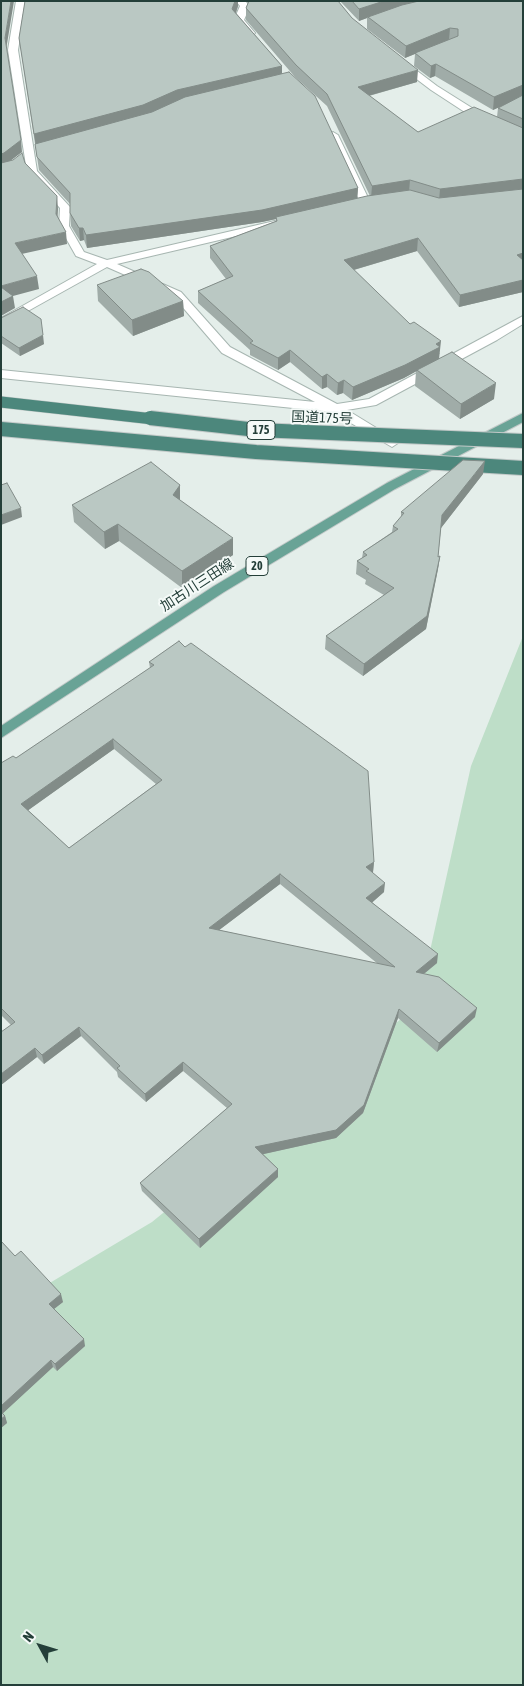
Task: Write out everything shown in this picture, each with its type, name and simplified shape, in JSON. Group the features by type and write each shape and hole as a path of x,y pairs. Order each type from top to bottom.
{"highway":[{"name":"国道175号","path":"1,402 257,430 523,441"},
{"name":"175","path":"1,429 256,452 523,468"}],"main road":[{"name":"加古川三田線","path":"1,733 219,589 391,486 523,417"}],"street":[{"path":"22,1 13,50 34,152 32,172 65,207 64,226 80,254 106,262 177,294 226,350 335,408 392,443"},
{"path":"240,1 245,6 239,20 259,43"},
{"path":"1,50 13,50"},
{"path":"390,54 408,63 434,88 484,120 523,138"},
{"path":"484,120 499,112"},
{"path":"328,125 365,204"},
{"path":"16,164 34,152"},
{"path":"1,323 106,262 289,220"},
{"path":"1,374 335,408 372,402 493,338 523,319"}],"green space":[{"path":"523,636 523,1685 1,1685 1,1312 152,1222 418,1005 471,766"}],"building":[{"path":"1,1 11,1 5,38 21,140 1,154"},
{"path":"25,1 235,1 232,9 282,66 177,90 143,105 34,134 19,38"},
{"path":"249,1 338,1 352,18 418,70 358,87 418,132 474,107 523,128 523,179 440,189 410,180 372,186 327,94 296,65 246,8"},
{"path":"352,1 384,1 359,9"},
{"path":"419,1 523,1 523,85 494,97 436,64 431,66 415,53 458,36 458,29 450,28 406,46 368,17"},
{"path":"289,72 315,96 358,188 262,210 86,235 83,228 79,228 70,213 70,193 37,157 35,144 152,112 185,97"},
{"path":"523,95 523,119 498,108"},
{"path":"22,153 25,163 57,196 56,214 66,232 15,243 37,276 1,286 1,163 13,160"},
{"path":"523,189 523,253 517,255 523,260 523,280 460,295 418,238 344,260 410,324 414,322 441,341 436,344 440,347 405,365 353,387 344,380 338,383 327,374 322,377 290,350 278,358 250,343 253,341 198,291 233,276 210,246 277,221 276,217 367,196 410,190 439,198"},
{"path":"141,269 149,272 183,301 132,320 97,285"},
{"path":"1,287 13,296 1,302"},
{"path":"23,307 41,319 43,335 19,348 1,336 1,318"},
{"path":"452,352 496,383 461,404 417,370"},
{"path":"463,460 485,461 442,515 438,557 440,556 427,616 364,664 326,636 394,588 366,571 369,569 357,561 367,555 363,552 398,529 393,526 404,513 401,512"},
{"path":"151,462 180,485 173,495 233,538 182,571 118,524 104,532 72,505"},
{"path":"7,483 21,508 1,515 1,485"},
{"path":"179,641 185,647 191,643 368,771 374,862 366,867 385,883 366,898 438,954 416,972 439,977 477,1008 439,1043 399,1009 364,1105 336,1130 255,1147 278,1169 199,1239 140,1183 232,1104 183,1062 145,1094 117,1068 120,1066 79,1027 42,1055 35,1048 1,1074 1,1032 15,1022 1,1008 1,763 13,756 16,758 154,665 149,662","holes":["113,739 162,780 69,848 21,804","280,874 395,967 209,928"]},
{"path":"1,1241 15,1256 21,1251 61,1294 49,1304 84,1339 55,1364 51,1360 1,1406"}]}
